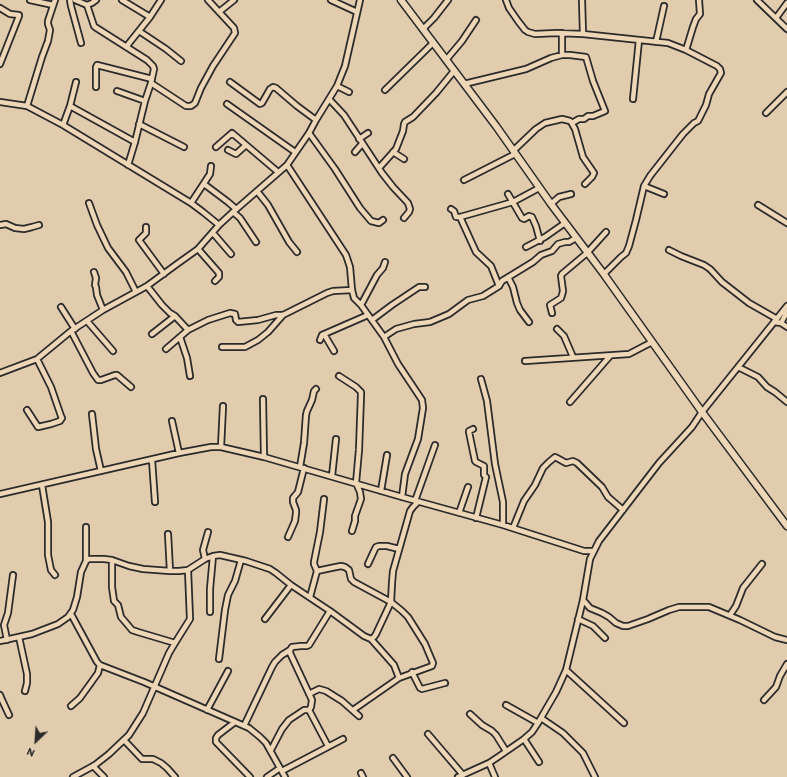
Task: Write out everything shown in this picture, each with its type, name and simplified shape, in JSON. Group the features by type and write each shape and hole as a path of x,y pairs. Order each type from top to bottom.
{"street":[{"path":"27,106 48,41 50,30 48,21 54,3 30,0"},
{"path":"70,0 81,43"},
{"path":"75,0 87,5 96,0"},
{"path":"122,0 150,17"},
{"path":"126,47 150,17 161,0"},
{"path":"96,87 96,67 98,65 152,81 186,106 194,105 213,66 235,33 234,28 208,0"},
{"path":"218,12 234,0"},
{"path":"331,0 357,12"},
{"path":"0,373 36,359 73,330 103,310 147,286 164,274 198,249 234,210 287,164 309,133 337,86 345,66 360,0"},
{"path":"401,0 496,126 539,188 604,274 702,412 787,526"},
{"path":"423,29 448,0"},
{"path":"506,0 509,8 528,32 535,34 583,34 668,43 686,50 720,69 721,73 708,94 706,105 698,121 683,134 650,176 644,186 636,220 626,252 604,274"},
{"path":"582,0 583,34"},
{"path":"686,50 693,27 700,14 699,0"},
{"path":"757,0 787,29"},
{"path":"776,18 787,3"},
{"path":"87,5 94,26 151,64 154,69 152,81 145,100 128,165"},
{"path":"656,42 664,6"},
{"path":"0,8 10,14 19,15 0,64"},
{"path":"446,60 462,41 476,20"},
{"path":"139,31 182,61"},
{"path":"562,33 562,55"},
{"path":"633,99 640,40"},
{"path":"385,90 433,43"},
{"path":"464,84 526,69 562,55 586,57 593,81 605,111 593,116 588,116 584,119 579,119 572,123"},
{"path":"379,168 397,145 405,122 413,117 436,93 454,71"},
{"path":"63,125 70,106 76,82"},
{"path":"230,82 260,104 270,89 273,87 276,88 296,106 316,120"},
{"path":"337,86 349,92"},
{"path":"117,91 145,100"},
{"path":"766,113 787,92"},
{"path":"329,98 344,115 382,173 410,206 409,212 404,218"},
{"path":"0,102 27,106 63,125 191,203 219,225"},
{"path":"227,104 295,152"},
{"path":"70,106 135,142"},
{"path":"464,180 514,153 536,128 545,123 562,119 572,123 583,157 594,173 585,184"},
{"path":"139,124 184,147"},
{"path":"216,147 232,133 278,172"},
{"path":"309,133 335,169 360,208 371,221 379,223 383,220"},
{"path":"359,139 368,133"},
{"path":"355,152 362,144"},
{"path":"228,150 236,154 246,145"},
{"path":"393,152 404,159"},
{"path":"287,164 346,255 350,267 354,298 361,305 384,337 398,364 421,398 423,404 418,439 405,474 402,497"},
{"path":"191,203 210,174 211,166"},
{"path":"204,184 228,202 256,242"},
{"path":"644,186 664,194"},
{"path":"460,218 513,202 539,188"},
{"path":"257,191 268,205 289,242 297,252"},
{"path":"508,194 522,218 524,219 529,216 532,217 540,241"},
{"path":"551,204 559,197 571,194"},
{"path":"89,203 108,248 126,272 136,292"},
{"path":"758,205 787,224"},
{"path":"451,209 454,211 456,217 460,218 476,252 491,266 500,283"},
{"path":"526,247 540,241 565,223"},
{"path":"0,225 6,224 15,228 24,229 39,224"},
{"path":"146,227 146,233 139,240 164,274"},
{"path":"552,313 550,305 561,298 563,291 561,275 587,253 606,232"},
{"path":"213,233 231,254"},
{"path":"384,337 396,329 414,324 430,322 449,314 468,300 483,296 541,255 552,251 561,242 569,242 576,238"},
{"path":"198,249 219,273 219,277 214,281"},
{"path":"669,250 704,265 710,269 722,282 749,303 775,321 787,327"},
{"path":"361,305 385,262"},
{"path":"94,272 96,278 95,285 97,295 103,310"},
{"path":"508,277 513,287 520,310 530,322"},
{"path":"147,286 162,305 188,330"},
{"path":"372,320 419,287 425,287"},
{"path":"222,347 245,347 258,340 268,332 283,315 327,293 340,290 352,290"},
{"path":"458,777 489,763 524,739 538,723 556,692 566,670 593,551 599,541 659,463 692,426 787,306"},
{"path":"61,307 93,374 98,380 115,375 131,387"},
{"path":"781,323 787,312"},
{"path":"166,349 188,330 208,320 230,313 235,314 238,322 283,315"},
{"path":"320,340 322,335 368,315"},
{"path":"152,334 175,316"},
{"path":"87,321 113,351"},
{"path":"557,329 564,336 573,357"},
{"path":"324,334 334,351"},
{"path":"180,337 187,358 190,376"},
{"path":"525,361 630,354 652,342"},
{"path":"570,402 610,356"},
{"path":"27,410 38,427 51,424 60,420 62,417 51,387 36,359"},
{"path":"738,367 758,377 767,387 787,402"},
{"path":"339,376 361,392 356,483 361,499 352,531"},
{"path":"481,379 487,402 495,464 503,502 503,525"},
{"path":"288,537 295,521 296,510 293,498 298,492 302,467 306,411 316,389"},
{"path":"263,399 264,457"},
{"path":"221,447 223,406"},
{"path":"92,414 96,449 101,471"},
{"path":"172,421 179,453"},
{"path":"473,429 469,432 475,461 484,466 484,474 486,476 476,518"},
{"path":"332,476 336,439"},
{"path":"410,511 417,501 435,445"},
{"path":"0,494 179,453 212,447 221,447 302,467 408,499 503,525 584,551 593,551"},
{"path":"381,491 387,455"},
{"path":"512,528 524,501 535,485 543,468 555,457 566,463 573,461 577,463 602,487 608,497 623,510"},
{"path":"152,460 155,502"},
{"path":"42,485 48,522 48,555 51,570 55,575"},
{"path":"458,513 468,487"},
{"path":"310,597 317,571 314,562 320,532 324,499"},
{"path":"371,639 376,634 391,602 392,577 410,511 410,503 408,499"},
{"path":"0,641 32,634 58,624 68,618 73,610 77,597 81,572 86,561 86,527"},
{"path":"206,559 203,550 208,532"},
{"path":"168,534 170,571"},
{"path":"368,564 376,547 387,546 399,550"},
{"path":"584,551 590,559"},
{"path":"86,561 89,559 112,560 136,568 170,571 188,570 206,559 220,555 270,569 364,636 371,639 394,665 399,678"},
{"path":"210,612 210,589 213,556"},
{"path":"112,560 112,587 114,601 118,605 121,617 132,630 174,643"},
{"path":"219,659 228,595 236,577 241,560"},
{"path":"730,615 736,606 743,588 762,564"},
{"path":"317,571 341,566 345,567 349,570 351,579 354,582 391,602 402,610 425,644 433,663 432,666 399,678 353,710"},
{"path":"73,777 93,766 109,754 129,735 140,718 174,643 190,619 188,570"},
{"path":"7,640 4,625 8,613 13,575"},
{"path":"265,619 291,585"},
{"path":"583,600 590,608 606,615 616,623 623,626 628,626 669,610 684,607 710,608 730,615 774,637 787,640"},
{"path":"581,609 590,608"},
{"path":"244,726 275,662 292,647 310,645 330,611"},
{"path":"71,614 100,666 154,687 255,732 271,750 286,777"},
{"path":"578,619 593,626 605,638"},
{"path":"19,637 27,674 27,683 24,691"},
{"path":"290,650 312,703 309,710"},
{"path":"764,700 776,687 787,664"},
{"path":"71,706 80,698 96,676 100,666"},
{"path":"566,670 624,723"},
{"path":"208,710 228,671"},
{"path":"412,672 420,688 422,689 445,683"},
{"path":"309,694 319,689 326,690 342,701 359,716"},
{"path":"0,694 9,715"},
{"path":"506,705 538,723"},
{"path":"271,750 282,729 289,720 304,710 309,710"},
{"path":"309,710 328,746"},
{"path":"470,714 482,726 492,731 496,735 506,751"},
{"path":"541,718 563,733 573,743 582,753 595,777"},
{"path":"235,722 216,738 216,742 250,777"},
{"path":"428,734 463,775"},
{"path":"267,777 343,739"},
{"path":"524,739 539,762"},
{"path":"124,740 142,758 153,759 161,763 168,768 175,777"},
{"path":"393,758 407,777"},
{"path":"489,763 495,777"},
{"path":"93,766 104,777"}]}
